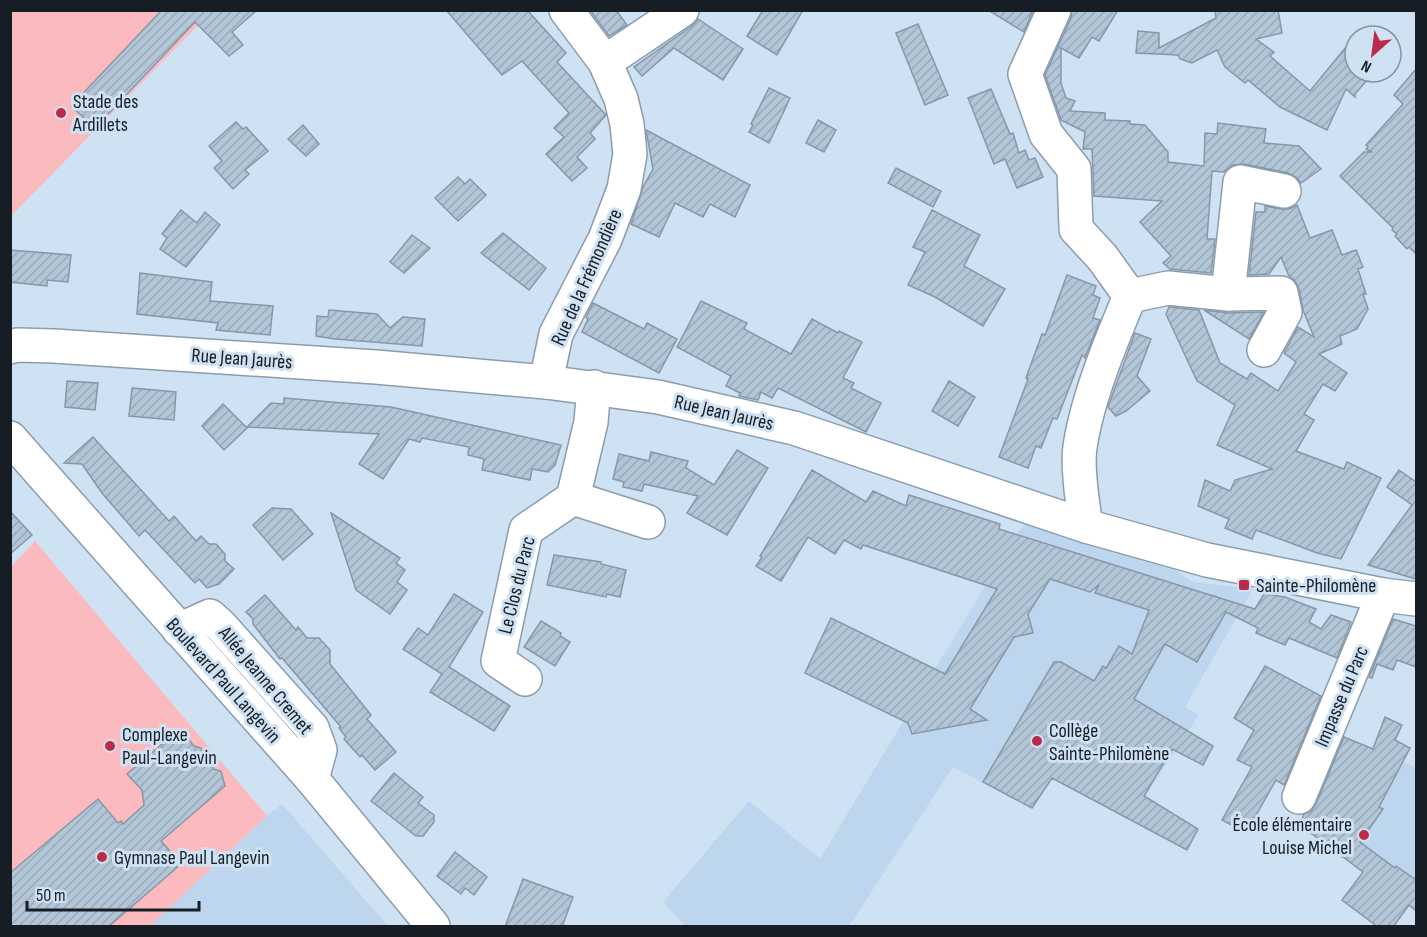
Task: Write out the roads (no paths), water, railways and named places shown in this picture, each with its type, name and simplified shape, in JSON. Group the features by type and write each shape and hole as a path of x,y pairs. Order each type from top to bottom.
{"street":[{"name":"Rue de la Frémondière","path":"546,381 556,334 605,239 624,189 630,154 627,124 621,99 605,62 566,10"},
{"path":"605,62 682,10"},
{"path":"1054,10 1025,74 1046,134 1074,169 1076,229 1102,257 1130,296"},
{"path":"1228,294 1240,182 1284,191"},
{"path":"1130,296 1168,288 1228,294 1281,293 1285,312 1264,350"},
{"path":"1086,526 1079,449 1086,418 1113,337 1130,296"},
{"name":"Rue Jean Jaurès","path":"10,347 17,345 54,346 215,356 546,381 658,397 794,428 1086,526 1207,560 1383,595 1416,599"},
{"path":"594,387 591,422 573,498 648,522"},
{"name":"Boulevard Paul Langevin","path":"10,438 179,630"},
{"name":"Boulevard Paul Langevin","path":"10,462 227,708 414,927"},
{"name":"Le Clos du Parc","path":"525,679 498,661 526,530 573,498"},
{"name":"Impasse du Parc","path":"1299,797 1383,595"},
{"name":"Allée Jeanne Cremet","path":"179,630 210,616 312,728 320,750 312,779 434,927"}],"place":[{"name":"Stade des Ardillets","path":"61,113"},
{"name":"Sainte-Philomène","path":"1244,585"},
{"name":"Collège Sainte-Philomène","path":"1037,741"},
{"name":"Complexe Paul-Langevin","path":"110,746"},
{"name":"École élémentaire Louise Michel","path":"1364,835"},
{"name":"Gymnase Paul Langevin","path":"102,857"}]}
